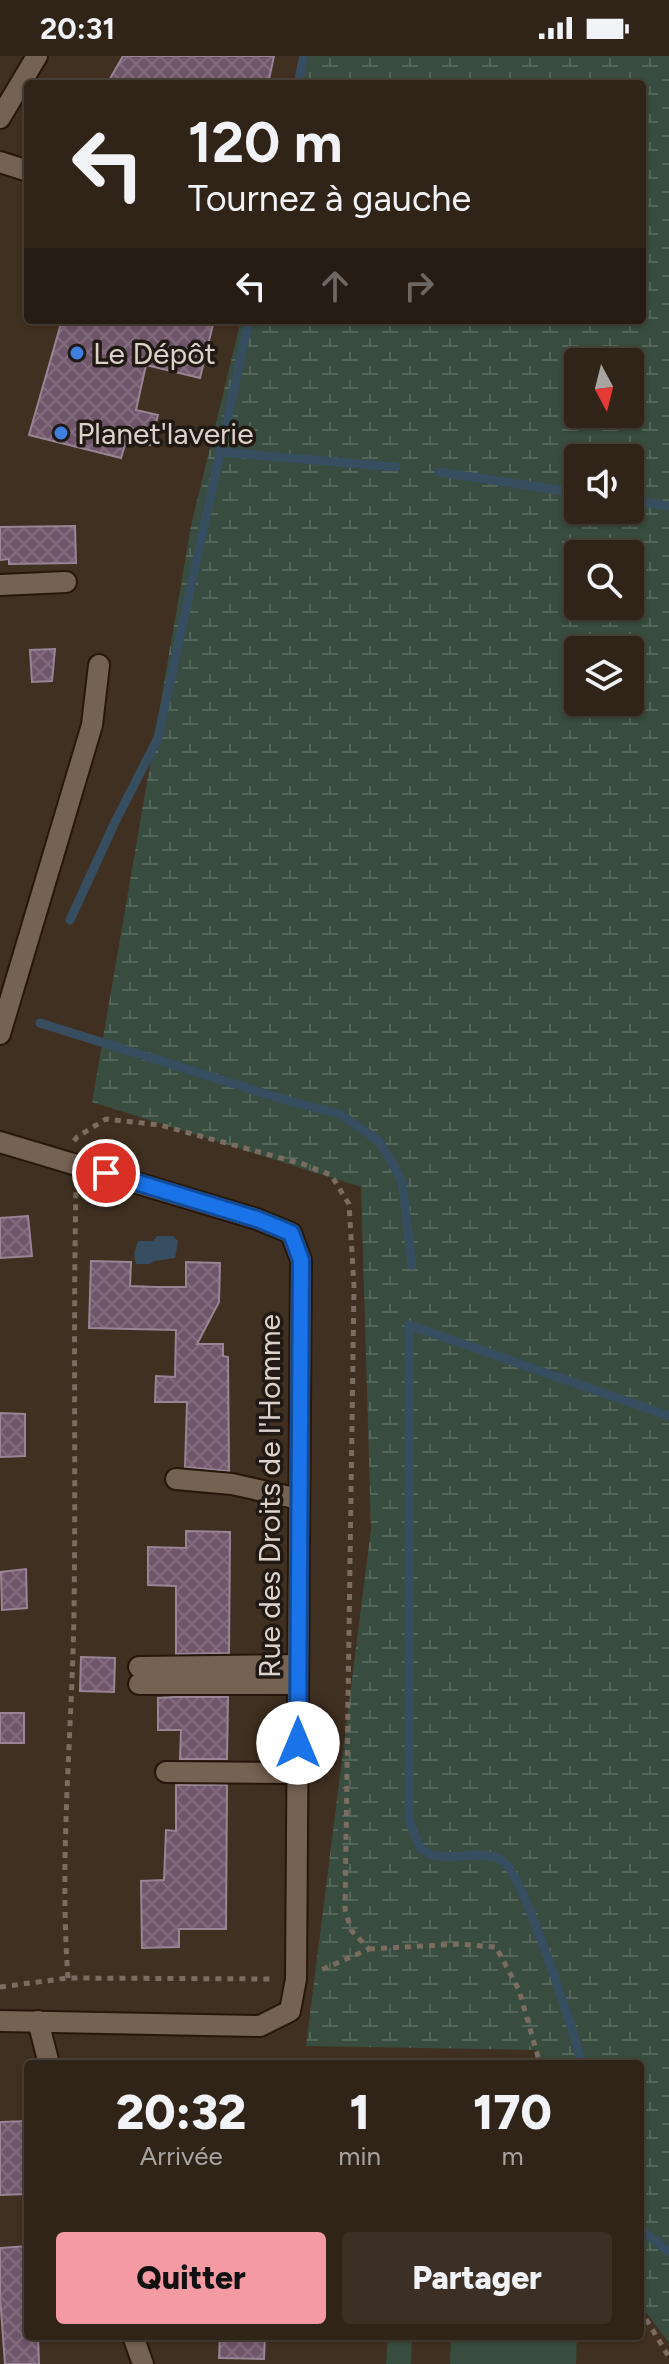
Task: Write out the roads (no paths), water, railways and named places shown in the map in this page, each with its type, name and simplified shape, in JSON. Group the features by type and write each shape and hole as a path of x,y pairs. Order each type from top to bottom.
{"street":[{"path":"0,118 37,56"},
{"path":"0,162 24,170"},
{"path":"0,585 66,582"},
{"path":"0,1034 92,725 99,665"},
{"name":"Rue des Droits de l'Homme","path":"0,1142 257,1219 291,1233 301,1260 296,1979 290,2011 260,2026 0,2021"},
{"path":"176,1479 232,1484 299,1499"},
{"path":"139,1676 298,1674"},
{"path":"166,1772 298,1773"},
{"path":"38,2021 48,2060"},
{"path":"134,2340 143,2364"}],"water":[{"path":"157,1236 173,1236 178,1241 175,1258 136,1264 134,1254 138,1241 153,1241"}],"waterway":[{"path":"299,80 304,56"},
{"path":"70,920 158,738 248,324"},
{"path":"220,452 396,467"},
{"path":"439,472 564,491"},
{"path":"644,502 669,506"},
{"path":"40,1023 292,1102 340,1114 379,1141 402,1181 412,1265"},
{"path":"581,2060 548,1957 513,1874 504,1862 489,1856 444,1857 428,1853 420,1848 409,1820 409,1325 669,1416"},
{"path":"644,2232 669,2252"}],"place":[{"name":"Le Dépôt","path":"77,353"},
{"name":"Planet'laverie","path":"61,433"}]}
